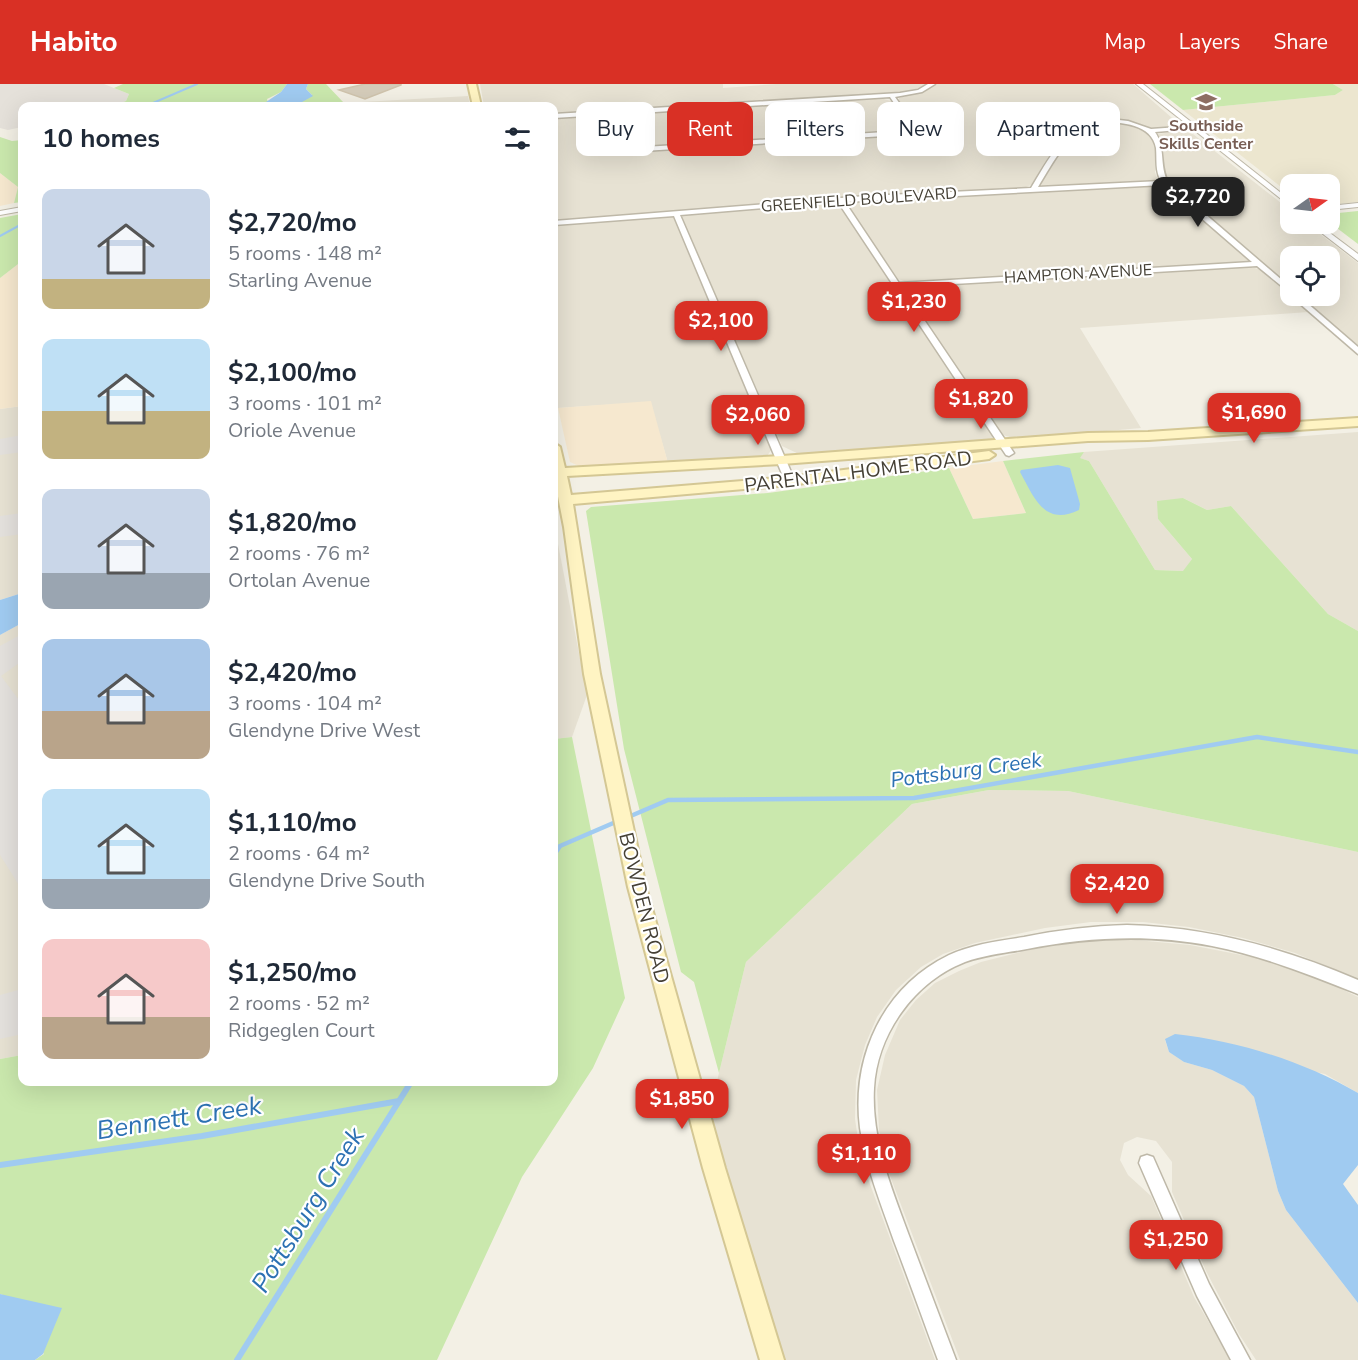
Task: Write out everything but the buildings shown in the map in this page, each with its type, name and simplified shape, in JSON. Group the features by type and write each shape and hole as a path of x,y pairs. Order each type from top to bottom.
{"main road":[{"path":"472,84 476,102"},
{"name":"PARENTAL HOME ROAD","path":"566,501 790,481 962,453 1007,448 1095,445 1148,436 1358,422"},
{"name":"PARENTAL HOME ROAD","path":"560,472 962,453"},
{"name":"BOWDEN ROAD","path":"558,464 603,733 637,887 711,1157 772,1360"}],"street":[{"path":"655,110 891,95 914,92 932,84"},
{"path":"1139,84 1280,196"},
{"path":"655,148 901,133 911,130 912,125 891,95"},
{"path":"558,116 576,115"},
{"path":"1033,190 1069,135 1081,125 1094,121 1116,120 1150,131 1191,127"},
{"path":"1150,131 1159,146 1160,174 1166,183 1280,282"},
{"name":"GREENFIELD BOULEVARD","path":"558,223 840,200 1166,183"},
{"path":"840,200 1007,448"},
{"path":"1340,207 1358,205"},
{"path":"0,213 18,210"},
{"path":"676,213 790,481"},
{"path":"1327,234 1358,258"},
{"name":"HAMPTON AVENUE","path":"897,285 1259,264"},
{"path":"1306,306 1358,351"},
{"path":"947,1360 871,1152 867,1119 866,1087 870,1062 881,1032 894,1007 923,980 963,957 1063,935 1138,930 1191,936 1248,947 1288,959 1357,987"},
{"path":"1147,1162 1203,1290 1241,1360"}],"shaded area":[{"path":"0,84 104,84 129,94 123,102 18,102 18,128 8,130 0,128"},
{"path":"480,84 723,84 723,88 776,84 928,84 909,92 891,94 753,102 667,102 667,107 655,108 655,102 576,102 576,113 558,114 558,102 483,102"},
{"path":"937,84 1133,84 1179,124 1175,127 1154,129 1120,121 1120,102 976,102 976,156 1051,156 1031,185 1021,189 867,196 558,222 558,117 576,116 576,156 655,156 655,150 667,149 667,156 753,156 753,144 765,143 765,156 865,156 865,137 877,136 877,156 964,156 964,102 900,102 899,98 924,91"},
{"path":"1333,84 1358,84 1358,202 1340,204 1340,174 1280,174 1280,186 1183,110 1335,95 1343,90"},
{"path":"468,96 469,102 362,102"},
{"path":"880,98 892,102 877,102 877,131 865,132 865,102 813,102"},
{"path":"765,105 765,139 753,140 753,106"},
{"path":"667,111 667,145 655,146 655,112"},
{"path":"1120,124 1145,130 1152,137 1158,181 1042,186 1040,184 1059,156 1120,156"},
{"path":"1181,131 1193,134 1280,202 1280,234 1320,234 1336,246 1280,246 1280,279 1168,182 1161,165 1162,143 1158,134"},
{"path":"0,173 18,187 14,203 0,206"},
{"path":"1159,185 1168,188 1251,262 907,282 898,279 847,205 850,201"},
{"path":"832,202 839,205 993,435 992,439 987,442 801,455 782,446 681,217 687,214"},
{"path":"667,216 674,218 772,449 767,456 759,459 668,463 650,402 558,408 558,225"},
{"path":"1340,249 1358,263 1358,348 1310,306 1340,306"},
{"path":"18,264 18,407 0,409 0,278"},
{"path":"1251,267 1261,270 1280,287 1280,306 1302,306 1309,312 1080,328 1141,428 1016,439 1003,435 906,293 910,286"},
{"path":"651,401 668,463 581,467 570,462 558,408"},
{"path":"18,407 18,594 0,600 0,409"},
{"path":"1358,432 1358,631 1328,614 1231,506 1207,510 1183,498 1158,519 1192,559 1184,571 1155,570 1089,461 1079,458 1084,452"},
{"path":"18,436 18,453 0,455 0,439"},
{"path":"1003,461 1026,513 973,519 949,468"},
{"path":"18,514 18,535 0,537 0,516"},
{"path":"558,544 587,695 572,737 558,739"},
{"path":"18,625 18,1056 0,1059 0,635"},
{"path":"18,636 18,664 1,676 18,699 18,884 0,855 0,646"},
{"path":"989,790 1068,791 1358,852 1358,979 1295,953 1243,938 1189,927 1143,922 1091,922 1045,928 975,943 943,954 921,967 896,990 877,1017 865,1045 856,1080 855,1119 867,1176 935,1360 784,1360 709,1114 746,962 912,804"},
{"path":"1125,939 1190,945 1257,958 1321,979 1358,997 1358,1093 1325,1074 1165,1040 1169,1052 1184,1062 1212,1070 1244,1086 1254,1097 1278,1191 1286,1210 1358,1303 1358,1360 1256,1360 1239,1334 1206,1271 1172,1192 1172,1162 1156,1141 1137,1137 1124,1143 1120,1160 1128,1175 1151,1196 1194,1297 1231,1360 960,1360 887,1168 879,1130 877,1090 885,1055 900,1020 916,1000 935,983 959,971 981,962 1029,950 1083,941"},
{"path":"18,990 18,1035 0,1039 0,995"}],"green space":[{"path":"123,84 287,84 281,92 267,99 268,102 123,102 129,94 114,88"},
{"path":"308,84 326,84 343,102 291,102 312,95 306,89"},
{"path":"1150,84 1333,84 1343,90 1335,95 1183,110"},
{"path":"0,137 18,140 18,187 0,173"},
{"path":"18,187 18,202 14,203"},
{"path":"1358,211 1358,244 1340,230 1340,213"},
{"path":"18,215 18,264 0,278 0,218"},
{"path":"1084,452 1080,458 1089,461 1155,570 1183,571 1192,559 1158,519 1157,501 1183,498 1207,510 1231,506 1328,614 1358,631 1358,852 1068,791 989,790 912,804 746,962 719,1073 694,982 681,972 624,749 586,511 591,507 768,493 949,468 973,519 1026,513 1003,461"},
{"path":"572,737 625,998 593,1068 522,1177 437,1360 35,1360 44,1354 3,1295 0,1294 0,1059 18,1056 18,1086 558,1086 558,739"}],"water":[{"path":"287,84 308,84 306,89 313,96 302,102 266,102 281,92"},
{"path":"1058,465 1070,468 1080,504 1079,510 1057,515 1042,507 1020,472"},
{"path":"18,594 18,625 0,635 0,600"},
{"path":"1175,1034 1199,1037 1270,1054 1315,1071 1358,1093 1358,1165 1343,1184 1358,1205 1358,1303 1286,1210 1278,1191 1254,1097 1244,1086 1212,1070 1184,1062 1169,1052 1165,1039"},
{"path":"0,1294 62,1308 43,1354 35,1360 0,1360"}],"waterway":[{"name":"Bennett Creek","path":"155,102 197,84"},
{"name":"Bennett Creek","path":"0,236 18,226"},
{"name":"Pottsburg Creek","path":"626,818 668,800 914,798 1257,737 1358,752"},
{"name":"Pottsburg Creek","path":"558,849 560,846 618,821"},
{"name":"Pottsburg Creek","path":"237,1360 408,1086"},
{"name":"Bennett Creek","path":"0,1165 202,1136 399,1101"}],"place":[{"name":"Southside Skills Center","path":"1206,102"}]}
